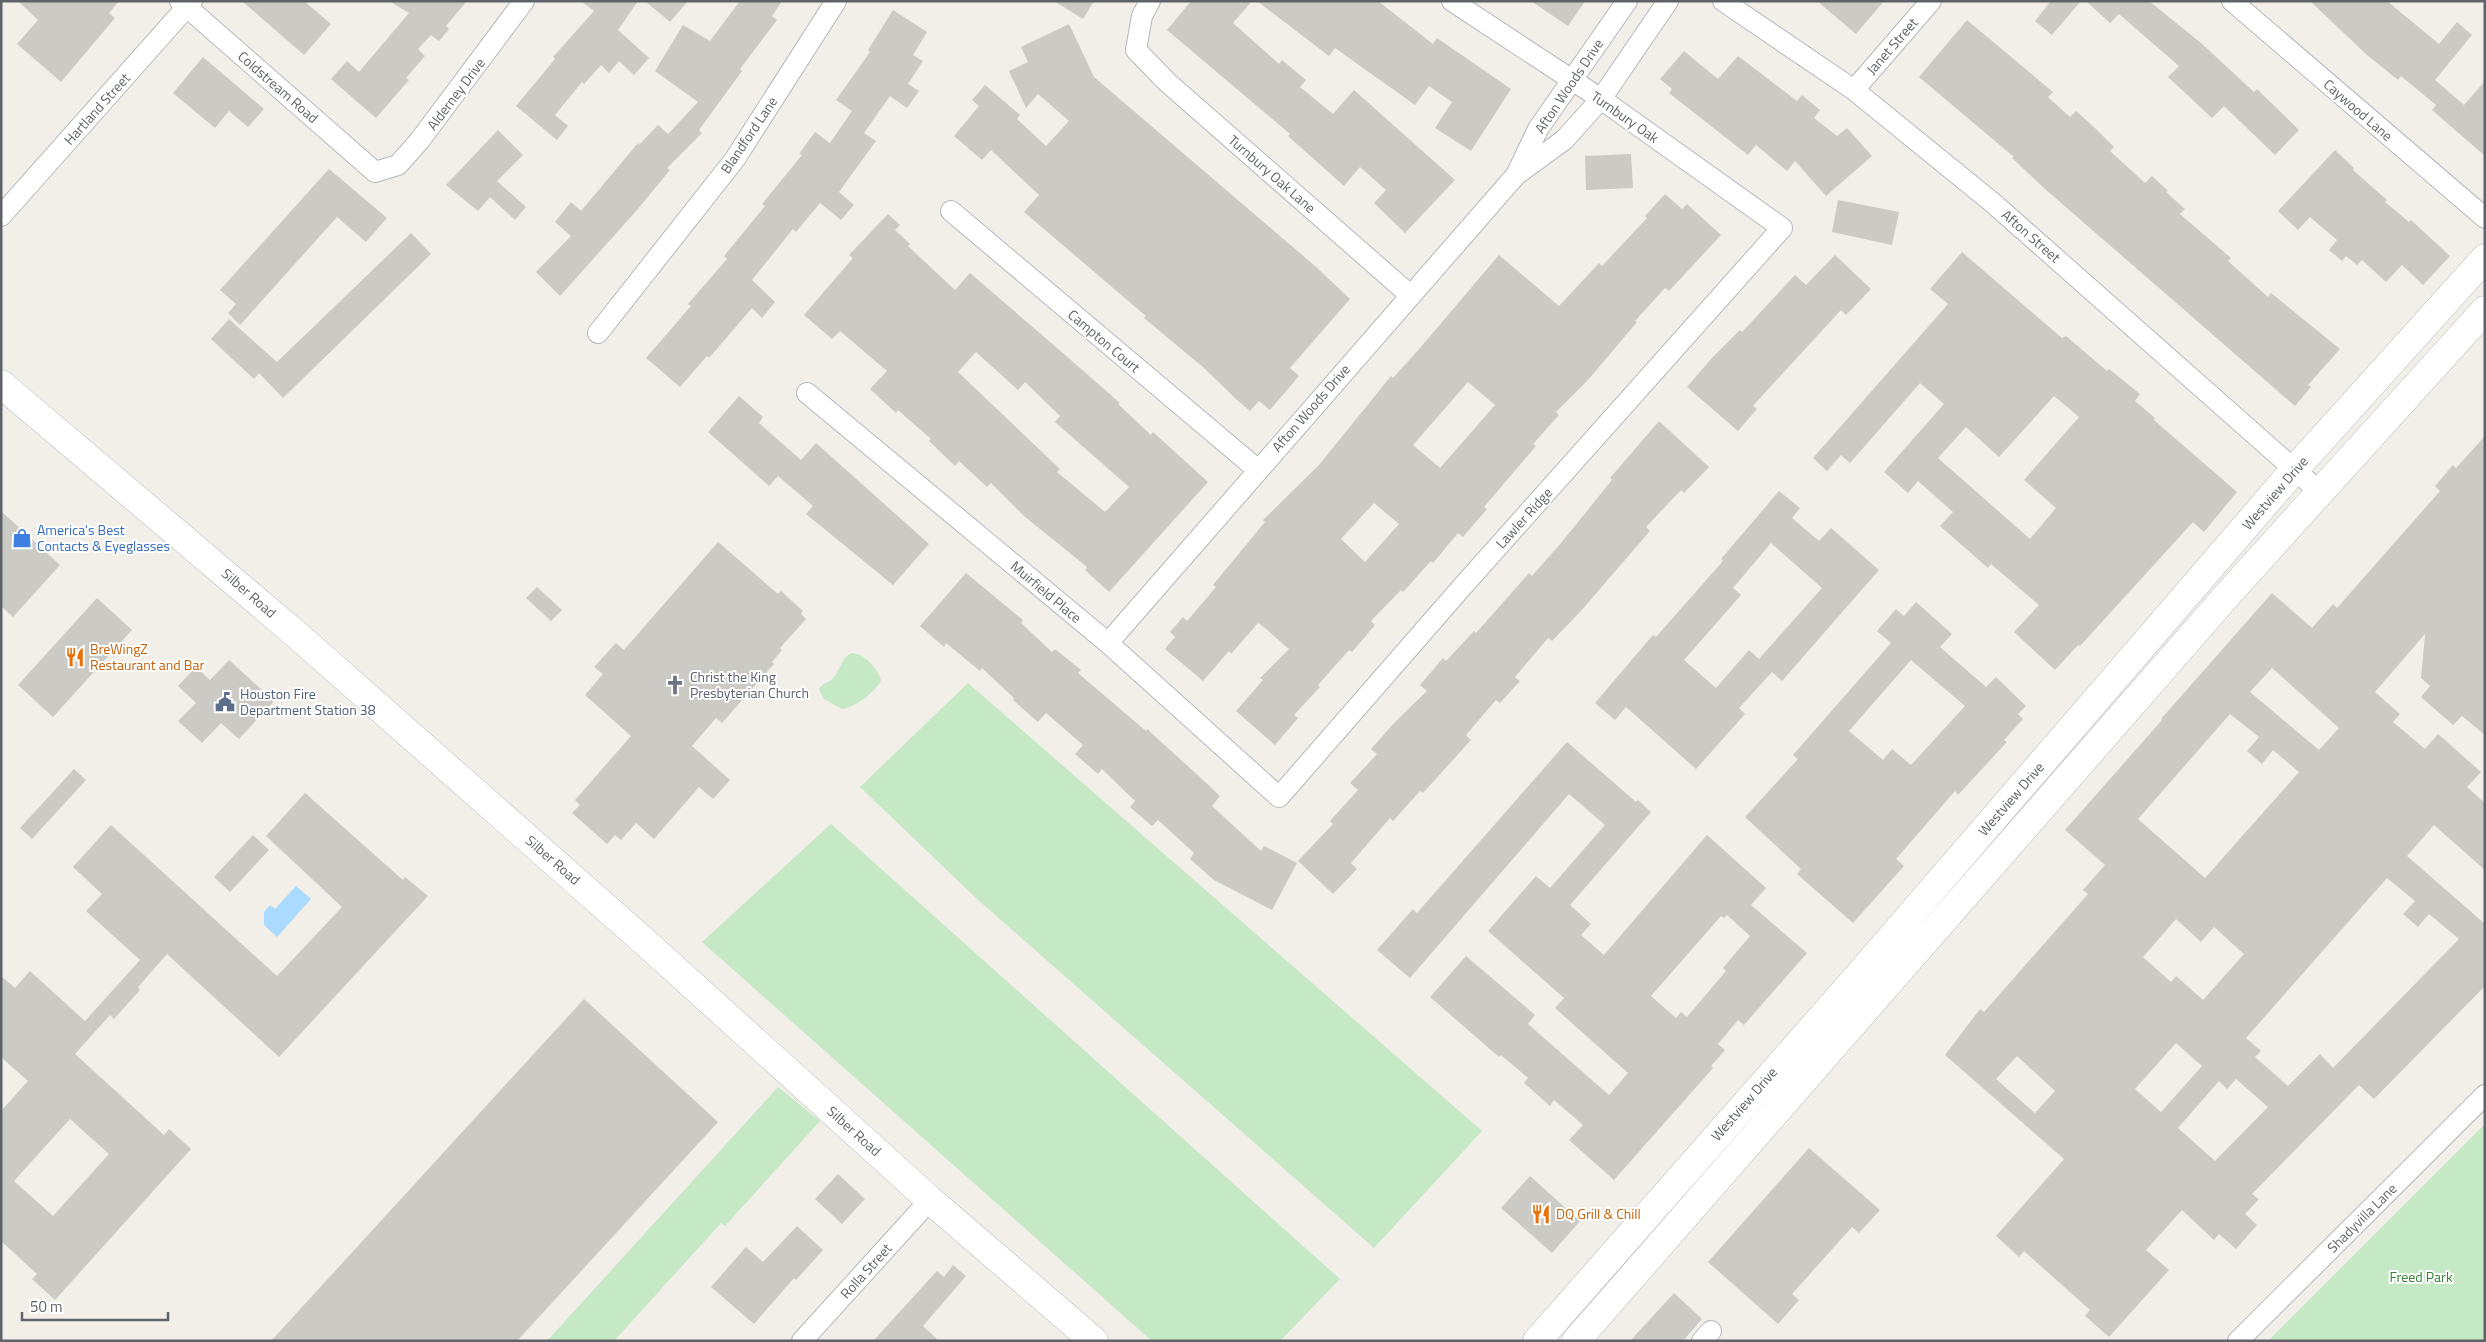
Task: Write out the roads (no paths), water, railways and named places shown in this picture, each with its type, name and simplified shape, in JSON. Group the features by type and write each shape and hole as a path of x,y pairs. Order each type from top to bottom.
{"main road":[{"name":"Westview Drive","path":"1537,1341 1858,976 2295,469 2485,258"},
{"name":"Westview Drive","path":"1584,1338 1878,995 2229,593 2485,310"},
{"name":"Silber Road","path":"3,382 135,500 195,546 297,635 573,878 930,1200 1094,1341"},
{"path":"1858,976 1878,995"}],"street":[{"name":"Alderney Drive","path":"375,172 398,165 420,140 524,1"},
{"name":"Blandford Lane","path":"598,334 735,159 836,1"},
{"name":"Turnbury Oak Lane","path":"1150,1 1142,16 1136,50 1167,82 1410,295"},
{"name":"Turnbury Oak","path":"1452,1 1601,100 1782,228 1771,240"},
{"name":"Afton Woods Drive","path":"1516,175 1538,129 1627,1"},
{"name":"Afton Woods Drive","path":"1108,643 1516,175 1564,140 1601,100 1668,1"},
{"name":"Afton Street","path":"1722,1 1854,90 1993,203 2321,493"},
{"name":"Janet Street","path":"1854,90 1931,1"},
{"name":"Caywood Lane","path":"2232,1 2485,218"},
{"name":"Coldstream Road","path":"187,3 375,172"},
{"name":"Hartland Street","path":"1,216 187,3"},
{"name":"Campton Court","path":"951,211 1258,470"},
{"name":"Lawler Ridge","path":"1278,797 1771,240"},
{"name":"Muirfield Place","path":"807,393 1108,643 1278,797"},
{"name":"Shadyvilla Lane","path":"2238,1341 2485,1096"},
{"name":"Rolla Street","path":"802,1341 930,1200"},
{"path":"1561,1314 1584,1338"}],"water":[{"path":"296,886 311,899 277,937 264,925 264,912 270,905 275,909"}],"place":[{"name":"America's Best Contacts & Eyeglasses","path":"22,538"},
{"name":"BreWingZ Restaurant and Bar","path":"75,657"},
{"name":"Christ the King Presbyterian Church","path":"675,685"},
{"name":"Houston Fire Department Station 38","path":"225,702"},
{"name":"DQ Grill & Chill","path":"1541,1214"}],"park label":[{"name":"Freed Park","path":"2421,1277"}]}
